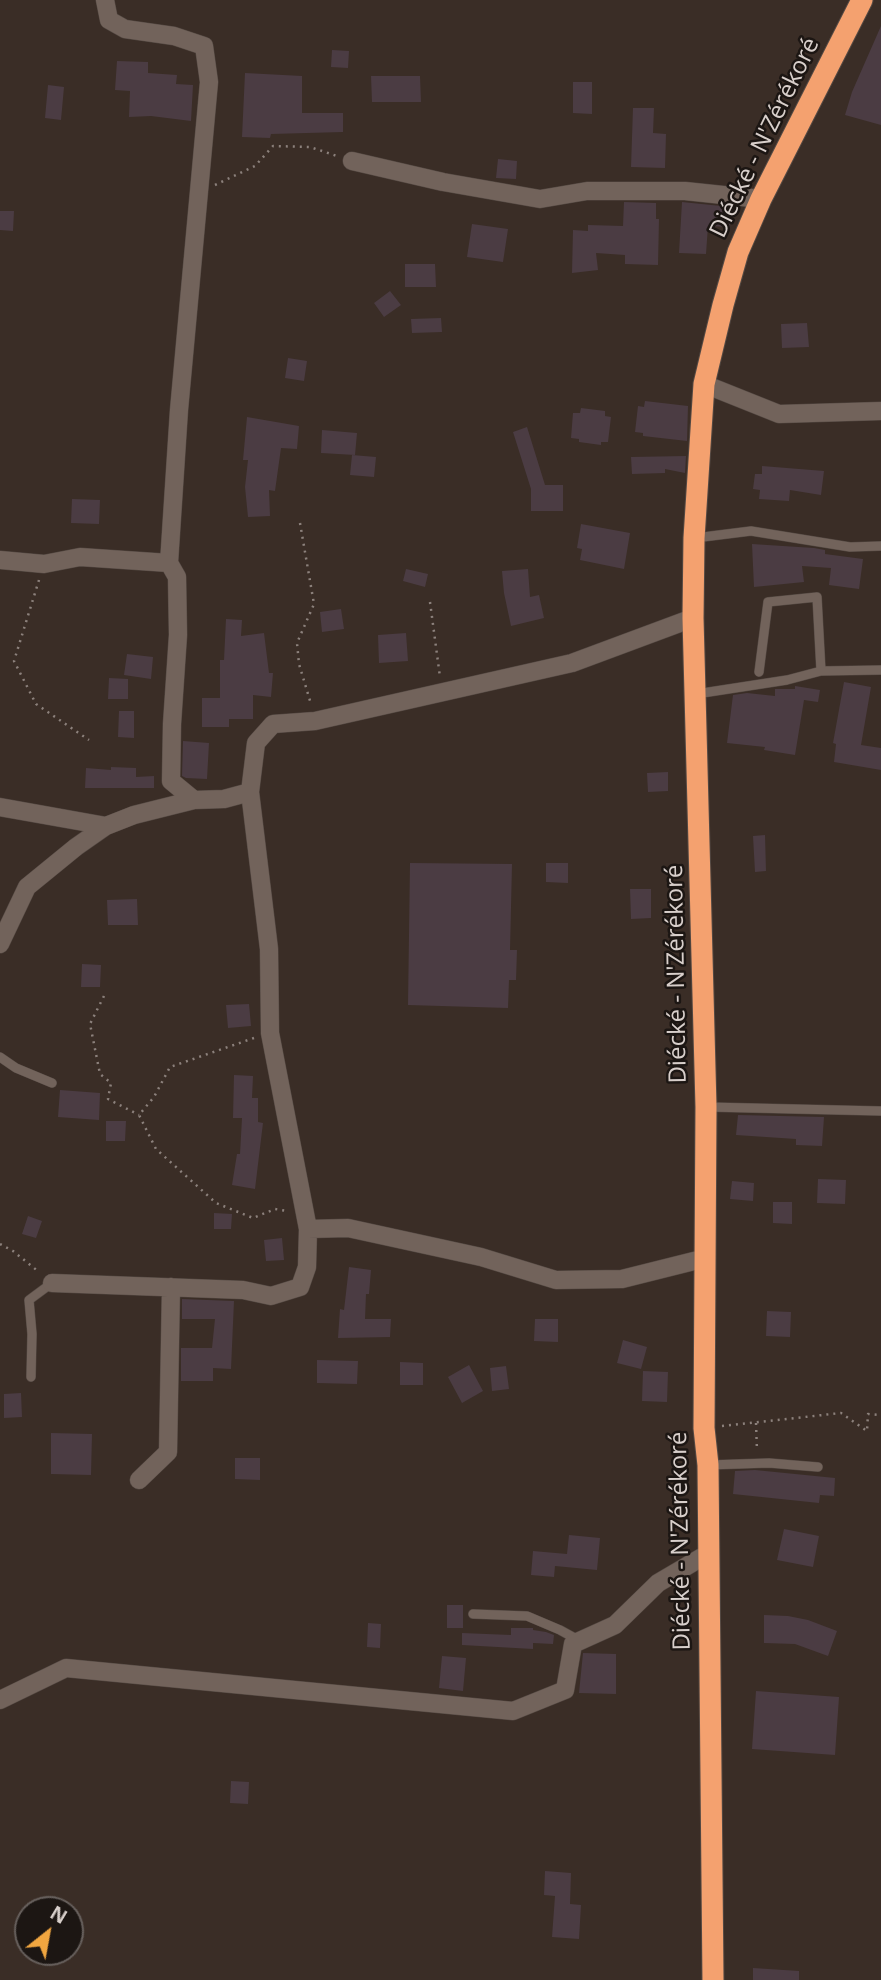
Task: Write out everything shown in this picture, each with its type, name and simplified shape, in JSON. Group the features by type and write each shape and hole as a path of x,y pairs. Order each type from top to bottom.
{"highway":[{"name":"Diécké - N'Zérékoré","path":"713,1980 708,1465 704,1428 706,1107 693,618 694,538 704,384 738,252 761,199 862,0"}],"street":[{"path":"105,0 109,20 125,29 174,36 204,46 209,82 179,410 169,563 177,577 178,635 172,724 172,780 194,800"},
{"path":"352,161 443,182 540,199 587,191 685,191 761,199"},
{"path":"704,384 779,414 881,411"},
{"path":"0,560 44,564 80,557 169,563"},
{"path":"52,1283 243,1290 271,1296 300,1287 307,1267 306,1221 270,1033 269,949 250,792 256,743 273,724 315,721 572,663 693,618"},
{"path":"0,944 27,887 106,826 134,815 194,800 224,799 250,792"},
{"path":"0,807 106,826"},
{"path":"306,1221 481,1257 556,1280 622,1279 706,1258"},
{"path":"139,1480 167,1452 171,1287"},
{"path":"0,1700 66,1668 513,1710 565,1690 573,1644 615,1625 658,1583 709,1553"}],"lane":[{"path":"694,538 751,531 850,547 881,547"},
{"path":"759,672 768,602 817,597 821,671"},
{"path":"696,694 788,681 821,671 881,670"},
{"path":"0,1057 16,1068 51,1083"},
{"path":"706,1107 881,1111"},
{"path":"32,1377 29,1300 52,1283"},
{"path":"708,1465 769,1463 818,1467"},
{"path":"473,1614 527,1616 580,1641"}],"path":[{"path":"200,193 255,166 273,146 310,147 352,161"},
{"path":"300,523 314,604 298,643 299,664 315,721"},
{"path":"44,564 14,661 36,704 89,740"},
{"path":"430,602 442,691"},
{"path":"104,996 90,1024 100,1074 111,1083 108,1099 139,1115 156,1149 216,1203 254,1218 275,1209 306,1221"},
{"path":"139,1115 154,1097 170,1067 270,1033"},
{"path":"0,1244 13,1251 52,1283"},
{"path":"704,1428 841,1413 867,1431 868,1414 881,1415"},
{"path":"756,1423 757,1451 769,1463"}],"building":[{"path":"881,26 881,125 845,115 852,92"},
{"path":"332,50 349,51 348,68 331,67"},
{"path":"117,61 148,62 148,73 177,75 176,84 193,85 191,121 151,116 129,117 130,91 115,90"},
{"path":"245,73 302,76 302,113 343,113 343,132 271,134 270,138 242,137"},
{"path":"371,76 420,76 421,102 372,102"},
{"path":"573,82 592,82 592,114 573,113"},
{"path":"48,85 64,87 61,120 45,118"},
{"path":"633,108 654,108 653,133 666,134 665,168 631,167"},
{"path":"498,159 517,161 516,179 496,178"},
{"path":"624,202 656,203 656,219 659,219 658,265 625,264 625,255 596,253 598,270 572,273 573,230 588,231 588,225 623,226"},
{"path":"682,202 731,207 730,227 708,226 706,254 679,253"},
{"path":"0,211 14,211 13,231 0,230"},
{"path":"472,224 508,229 503,262 467,257"},
{"path":"405,264 435,264 436,287 405,287"},
{"path":"390,291 401,305 384,317 374,303"},
{"path":"441,318 442,332 412,333 411,319"},
{"path":"807,323 809,347 782,348 781,324"},
{"path":"288,358 307,361 304,381 285,378"},
{"path":"645,401 688,406 687,441 643,436 643,433 635,432 638,406 644,407"},
{"path":"581,408 605,411 605,416 611,417 608,442 601,442 601,445 571,438 573,413 580,413"},
{"path":"247,417 299,426 297,449 281,448 275,491 269,490 270,516 248,517 245,487 248,460 243,460"},
{"path":"527,427 545,485 563,485 563,511 531,511 531,489 513,432"},
{"path":"322,430 357,433 355,455 321,453"},
{"path":"352,455 376,457 374,477 350,475"},
{"path":"686,456 685,473 665,469 665,473 632,474 631,457"},
{"path":"762,466 824,471 821,495 790,490 789,501 759,499 760,490 753,489 755,474 762,474"},
{"path":"72,499 100,500 99,524 71,523"},
{"path":"581,524 630,533 624,569 580,560 582,549 577,548"},
{"path":"752,544 814,548 825,550 825,554 863,559 859,589 829,585 831,568 802,566 804,582 754,587"},
{"path":"406,569 428,574 425,587 403,581"},
{"path":"528,569 530,597 539,595 544,618 511,626 502,571"},
{"path":"341,609 344,629 322,632 320,612"},
{"path":"226,619 242,620 241,636 264,633 269,673 273,673 271,697 253,695 253,719 229,719 229,727 202,727 202,698 220,698 220,660 224,660"},
{"path":"406,633 408,661 379,663 378,635"},
{"path":"127,654 153,657 151,679 124,675"},
{"path":"109,678 128,679 128,699 108,699"},
{"path":"844,682 871,687 861,745 881,748 881,770 834,762 836,744 833,743"},
{"path":"795,686 820,690 818,702 804,700 795,755 764,750 765,747 727,743 733,695 747,693 775,696 775,689 795,689"},
{"path":"119,711 134,711 134,738 118,737"},
{"path":"183,741 209,743 207,779 182,776"},
{"path":"111,767 136,768 136,777 154,776 154,788 85,788 86,768 111,770"},
{"path":"668,772 668,791 648,792 647,773"},
{"path":"765,835 766,871 755,872 753,836"},
{"path":"410,863 512,864 510,950 517,950 516,980 509,980 508,1008 408,1005"},
{"path":"546,863 568,863 568,883 546,882"},
{"path":"630,889 651,889 651,918 631,919"},
{"path":"137,899 138,925 108,925 107,900"},
{"path":"82,964 101,965 100,987 81,987"},
{"path":"249,1004 251,1026 228,1028 226,1005"},
{"path":"234,1075 253,1076 252,1098 258,1098 258,1122 263,1123 255,1189 232,1185 237,1154 240,1154 242,1118 233,1118"},
{"path":"60,1090 100,1093 99,1120 58,1117"},
{"path":"738,1115 824,1117 822,1146 796,1145 796,1139 736,1135"},
{"path":"106,1121 126,1121 125,1141 106,1141"},
{"path":"818,1179 846,1180 845,1204 817,1203"},
{"path":"732,1181 754,1183 753,1201 730,1199"},
{"path":"773,1202 792,1202 792,1224 773,1223"},
{"path":"214,1213 232,1214 231,1229 214,1229"},
{"path":"28,1216 42,1221 36,1238 22,1234"},
{"path":"282,1238 284,1260 266,1261 264,1240"},
{"path":"349,1267 371,1270 365,1319 391,1319 390,1337 338,1338 340,1309 344,1310"},
{"path":"182,1299 234,1301 231,1369 213,1368 213,1381 181,1381 181,1348 212,1348 215,1319 182,1319"},
{"path":"767,1311 791,1312 790,1337 766,1336"},
{"path":"535,1319 558,1319 558,1342 534,1341"},
{"path":"623,1340 647,1347 641,1369 617,1363"},
{"path":"317,1360 358,1361 357,1384 317,1383"},
{"path":"400,1362 423,1363 423,1385 400,1385"},
{"path":"469,1365 483,1391 462,1403 448,1377"},
{"path":"506,1366 509,1389 492,1391 490,1368"},
{"path":"643,1371 668,1372 667,1402 642,1401"},
{"path":"21,1393 22,1417 4,1418 4,1394"},
{"path":"51,1433 92,1434 91,1475 51,1474"},
{"path":"235,1458 260,1458 260,1480 235,1479"},
{"path":"755,1470 835,1478 834,1496 820,1495 819,1503 733,1494 735,1471"},
{"path":"784,1529 819,1536 813,1567 777,1560"},
{"path":"569,1535 600,1538 597,1570 555,1566 554,1577 531,1575 533,1551 567,1554"},
{"path":"447,1605 463,1605 463,1628 447,1628"},
{"path":"764,1615 808,1620 837,1631 828,1656 795,1644 764,1643"},
{"path":"368,1623 381,1624 380,1648 367,1647"},
{"path":"511,1628 533,1628 554,1635 553,1644 533,1643 533,1649 462,1645 462,1633 511,1635"},
{"path":"583,1653 616,1654 616,1694 579,1693"},
{"path":"442,1656 466,1658 463,1691 439,1688"},
{"path":"756,1691 839,1697 835,1755 752,1749"},
{"path":"231,1781 249,1782 248,1804 230,1803"},
{"path":"545,1871 571,1873 570,1904 581,1905 579,1939 552,1937 555,1896 544,1895"},
{"path":"753,1968 799,1971 799,1980 753,1980"}]}
